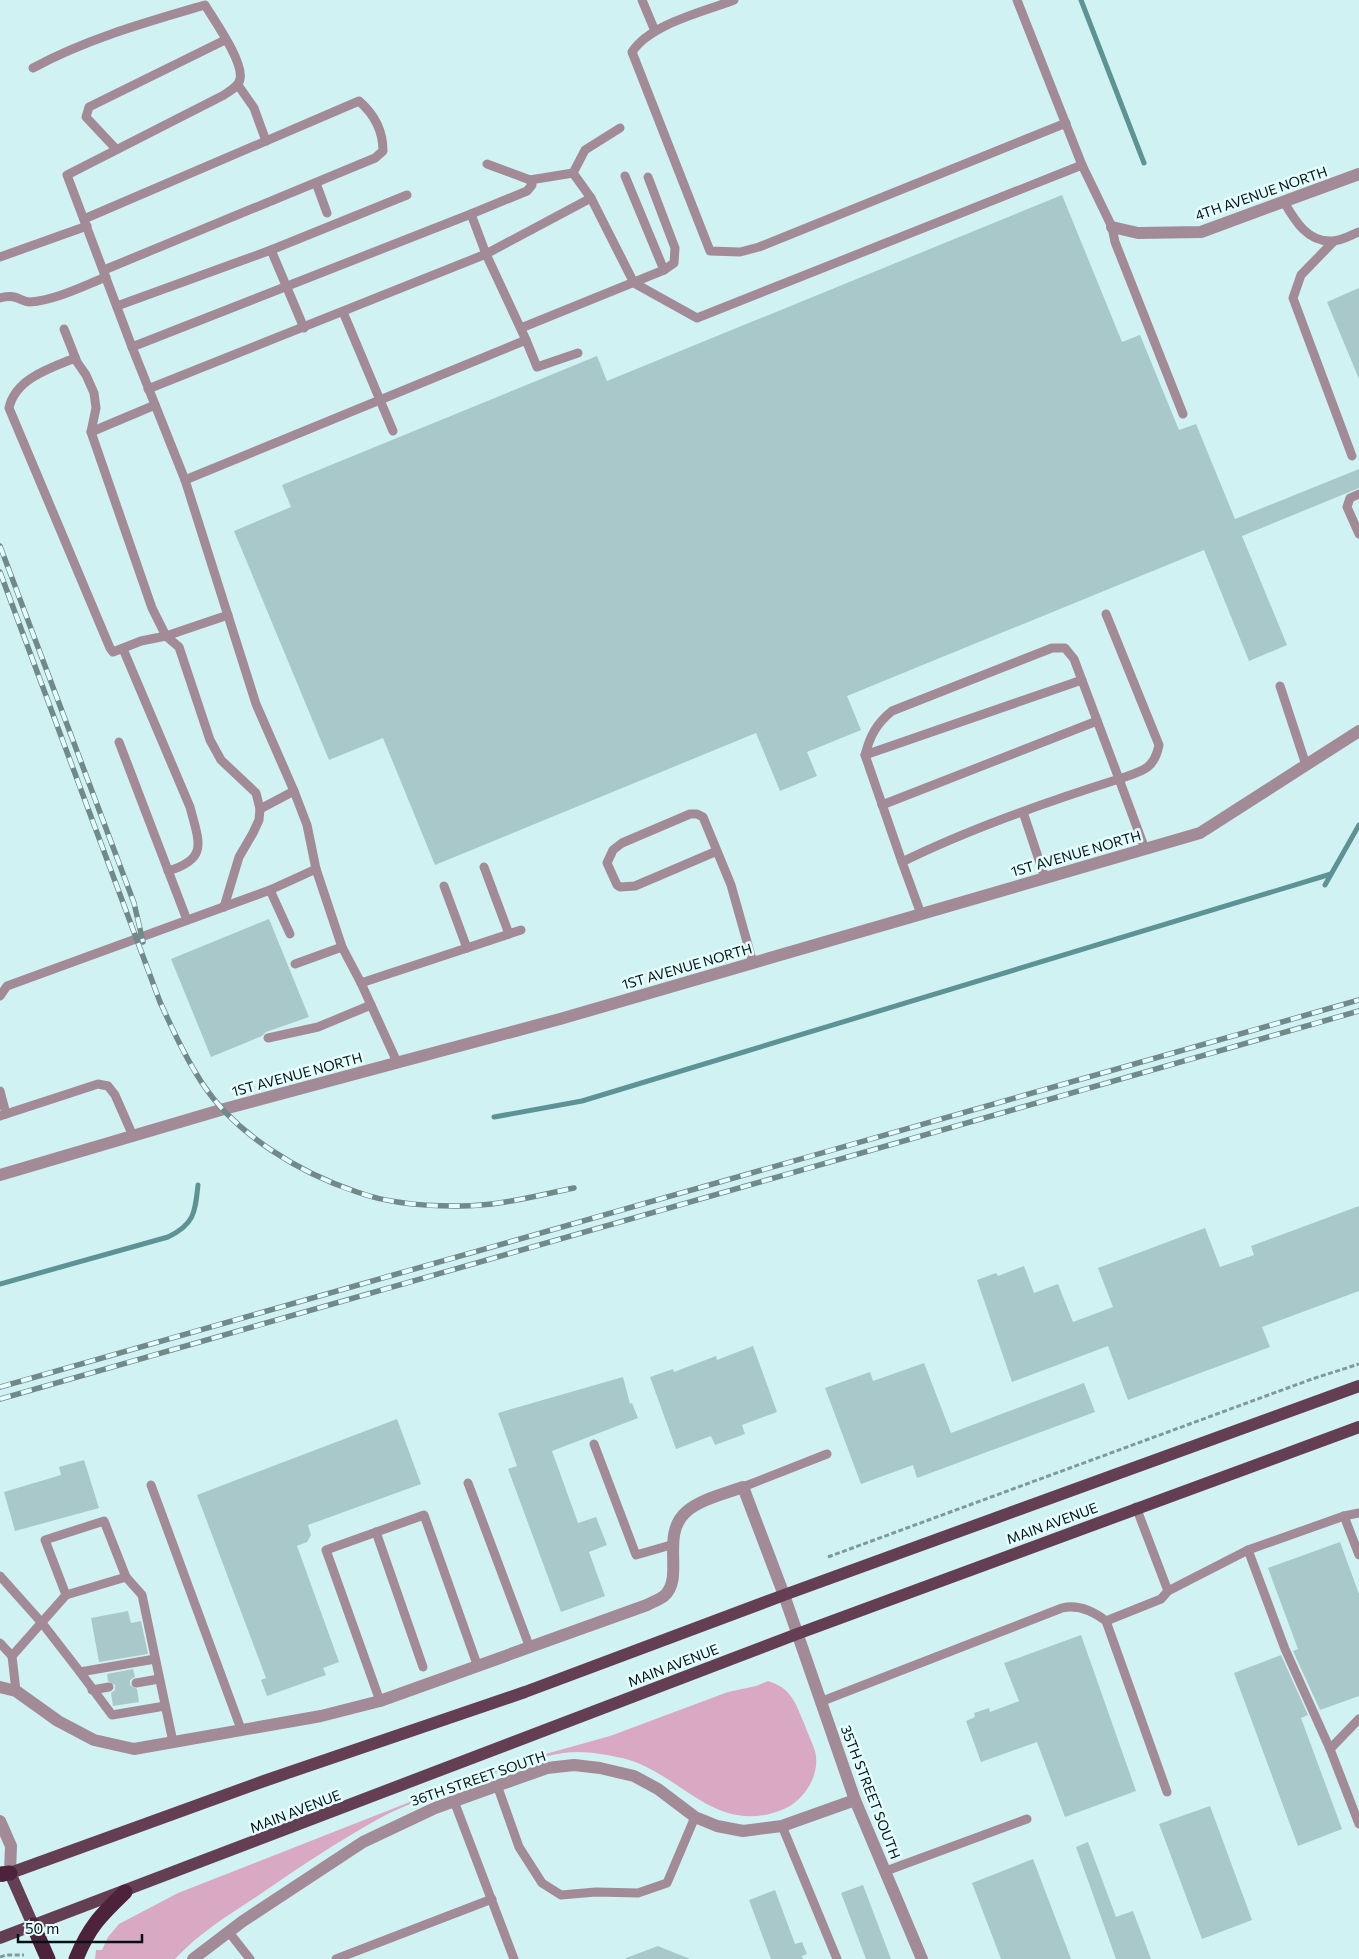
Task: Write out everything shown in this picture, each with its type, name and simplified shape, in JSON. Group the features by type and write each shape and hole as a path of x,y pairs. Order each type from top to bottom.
{"highway":[{"path":"76,1959 95,1921 125,1892"},
{"path":"34,1925 48,1959"}],"main road":[{"name":"MAIN AVENUE","path":"3,1875 264,1781 525,1692 784,1595 1359,1386"},
{"name":"MAIN AVENUE","path":"0,1938 125,1892 796,1634 1136,1507 1359,1427"},
{"path":"3,1875 34,1925"}],"street":[{"name":"4TH AVENUE NORTH","path":"1112,227 1138,233 1201,232 1359,174"},
{"name":"1ST AVENUE NORTH","path":"0,1175 397,1062 560,1019 1200,833 1359,731"},
{"name":"35TH STREET SOUTH","path":"743,1487 784,1595 854,1800 886,1871 922,1959"},
{"path":"0,1687 16,1691 58,1721 94,1740 134,1749 320,1716 380,1701 647,1605 665,1595 673,1579 672,1545 676,1526 685,1512 702,1502 743,1487"},
{"name":"36TH STREET SOUTH","path":"194,1959 228,1931 363,1842 407,1819 497,1784 546,1768 574,1765 600,1768 634,1776 695,1817 717,1826 743,1831 782,1826 854,1800"},
{"path":"0,1821 11,1846 3,1875"},
{"path":"0,1859 3,1875"}],"lane":[{"path":"642,0 655,31"},
{"path":"734,0 655,31 639,42 632,52 710,251 740,252 759,247 1066,122"},
{"path":"1017,0 1082,165 1112,227 1115,242 1183,414"},
{"path":"33,68 88,44 171,14 205,5 238,63 241,77 238,84 224,95 67,174 148,389 185,480 256,704 294,790 307,825 316,869 342,947 361,983 397,1062"},
{"path":"116,150 86,117 89,107 225,40"},
{"path":"238,84 254,108 266,141"},
{"path":"0,257 86,222 360,101 368,108 379,128 383,151 375,158 46,299 27,302 16,296 0,298"},
{"path":"573,173 585,150 620,128"},
{"path":"487,164 530,180 573,173"},
{"path":"573,173 591,198 634,283 697,318 1082,165"},
{"path":"625,176 664,270"},
{"path":"521,328 634,283 664,270 674,263 675,248 648,177"},
{"path":"132,346 287,287 527,191 532,185 530,180"},
{"path":"316,183 327,213"},
{"path":"117,306 271,250 407,195"},
{"path":"148,389 486,254 591,198"},
{"path":"1284,202 1295,221 1314,239 1334,241"},
{"path":"471,214 486,254 537,367 578,353"},
{"path":"1352,456 1293,298 1301,274 1334,241 1359,232"},
{"path":"271,250 304,328"},
{"path":"343,312 393,431"},
{"path":"64,329 75,358 94,393 96,408 91,432 152,608 166,636 179,647 213,747 221,760 256,794 260,809 253,833 239,857 224,906"},
{"path":"185,480 526,340"},
{"path":"75,358 50,368 20,387 12,394 9,408 105,638 113,652 122,650 140,641 166,636 228,615"},
{"path":"91,432 155,405"},
{"path":"1359,494 1350,498 1347,507 1359,534"},
{"path":"902,862 934,846 1023,812 1149,768 1156,756 1159,745 1106,614"},
{"path":"921,914 865,755 869,737 880,721 892,711 1052,648 1065,648 1074,659 1145,849"},
{"path":"122,650 190,807 197,835 197,854 194,859 182,867 168,871"},
{"path":"865,755 1082,680"},
{"path":"1280,686 1306,765"},
{"path":"882,805 1098,721"},
{"path":"118,742 187,920"},
{"path":"260,809 294,790"},
{"path":"1023,812 1045,878"},
{"path":"717,851 627,888 617,885 607,863 613,850 622,843 690,814 697,814 702,817 717,851 731,885 753,963"},
{"path":"484,867 509,934"},
{"path":"0,996 7,986 270,890 316,869"},
{"path":"444,886 467,948"},
{"path":"270,890 290,934"},
{"path":"361,983 521,930"},
{"path":"296,964 342,947"},
{"path":"268,1038 318,1027 371,1005"},
{"path":"0,1091 3,1115 98,1084 108,1086 115,1095 133,1136"},
{"path":"594,1444 636,1555 672,1545"},
{"path":"743,1487 827,1454"},
{"path":"468,1483 530,1648"},
{"path":"151,1486 241,1729"},
{"path":"1136,1507 1168,1591"},
{"path":"1106,1620 1154,1602 1168,1591 1248,1550 1344,1516 1359,1513"},
{"path":"380,1701 326,1550 424,1514 478,1667"},
{"path":"1344,1516 1359,1555"},
{"path":"66,1595 45,1540 104,1520 126,1577 142,1594 173,1742"},
{"path":"376,1532 423,1667"},
{"path":"1248,1550 1285,1649 1330,1749 1359,1824"},
{"path":"0,1576 42,1623 112,1715 165,1706"},
{"path":"12,1656 66,1595 126,1577"},
{"path":"820,1702 1062,1608 1072,1606 1094,1612 1106,1620 1167,1792"},
{"path":"0,1643 12,1656 16,1691"},
{"path":"80,1672 155,1659"},
{"path":"136,1682 159,1679"},
{"path":"92,1690 109,1687"},
{"path":"1330,1749 1359,1720"},
{"path":"497,1784 519,1847 542,1883 562,1895 596,1892 638,1894 666,1882 695,1817"},
{"path":"454,1801 514,1959"},
{"path":"886,1871 1028,1818"},
{"path":"782,1826 837,1959"},
{"path":"336,1959 492,1899"},
{"path":"228,1931 250,1959"}],"path":[{"path":"828,1557 1312,1379 1359,1364"},
{"path":"0,1957 24,1955"}],"shaded area":[{"path":"768,1681 782,1688 795,1702 815,1751 816,1768 810,1785 799,1799 784,1809 760,1816 738,1815 718,1809 699,1800 643,1765 622,1758 585,1752 552,1755 518,1765 427,1798 380,1818 319,1855 204,1932 175,1959 95,1959 96,1950 102,1950 108,1937 119,1924 178,1893 499,1767 610,1736 728,1692 756,1686"}],"building":[{"path":"1062,195 1122,342 1140,335 1179,430 1196,424 1235,519 1359,469 1359,488 1242,536 1287,645 1249,661 1204,550 847,696 861,730 807,752 817,776 780,791 756,733 435,865 383,738 329,760 234,531 291,507 282,485 597,356 607,381"},
{"path":"1359,288 1359,379 1327,302"},
{"path":"269,919 309,1017 266,1032 262,1036 211,1057 171,959"},
{"path":"1359,1206 1359,1291 1262,1327 1270,1347 1128,1400 1108,1346 1012,1382 977,1280 996,1273 998,1276 1024,1266 1034,1293 1058,1284 1073,1322 1113,1307 1098,1268 1205,1228 1220,1267 1254,1255 1251,1246"},
{"path":"753,1346 777,1412 742,1425 745,1434 715,1445 711,1436 676,1449 650,1377 673,1369 674,1372 716,1356 717,1360"},
{"path":"924,1363 951,1433 1084,1383 1095,1412 917,1478 913,1465 861,1484 825,1388 870,1372 873,1381"},
{"path":"623,1377 630,1404 632,1403 638,1418 552,1451 578,1523 596,1517 607,1545 589,1552 605,1596 561,1612 508,1469 517,1466 498,1413"},
{"path":"397,1419 421,1484 308,1525 311,1535 307,1542 297,1546 339,1662 323,1668 326,1675 267,1696 261,1680 266,1678 197,1495"},
{"path":"84,1460 99,1508 15,1531 4,1492 61,1475 59,1467"},
{"path":"1340,1542 1359,1594 1359,1696 1320,1710 1293,1651 1298,1649 1268,1568"},
{"path":"128,1611 131,1623 141,1621 148,1654 99,1662 91,1618"},
{"path":"1081,1635 1136,1791 1065,1817 1037,1742 981,1762 966,1721 975,1717 974,1713 989,1708 990,1712 1019,1701 1004,1663"},
{"path":"1281,1655 1308,1715 1301,1718 1342,1829 1298,1846 1234,1673"},
{"path":"133,1669 135,1677 130,1680 130,1685 137,1689 139,1702 113,1706 111,1693 115,1690 115,1685 108,1681 107,1674"},
{"path":"1210,1806 1252,1920 1202,1939 1159,1824"},
{"path":"1088,1842 1116,1917 1133,1911 1151,1959 1116,1959 1076,1847"},
{"path":"1033,1859 1071,1959 1001,1959 972,1883"},
{"path":"863,1885 891,1959 866,1959 841,1893"},
{"path":"775,1890 795,1944 802,1942 807,1954 802,1956 803,1959 771,1959 749,1900"},
{"path":"658,1946 690,1959 626,1959 626,1958"}],"waterway":[{"path":"1081,0 1144,163"},
{"path":"1325,885 1359,825"},
{"path":"494,1117 582,1101 1331,874"},
{"path":"0,1284 168,1237 189,1222 196,1203 198,1185"}],"railway":[{"path":"0,546 134,903 143,942"},
{"path":"0,572 160,1002 190,1063 216,1102 251,1135 292,1163 335,1184 380,1199 443,1206 470,1206 515,1200 574,1188"},
{"path":"0,1387 1359,1000"},
{"path":"0,1399 1359,1011"}]}
